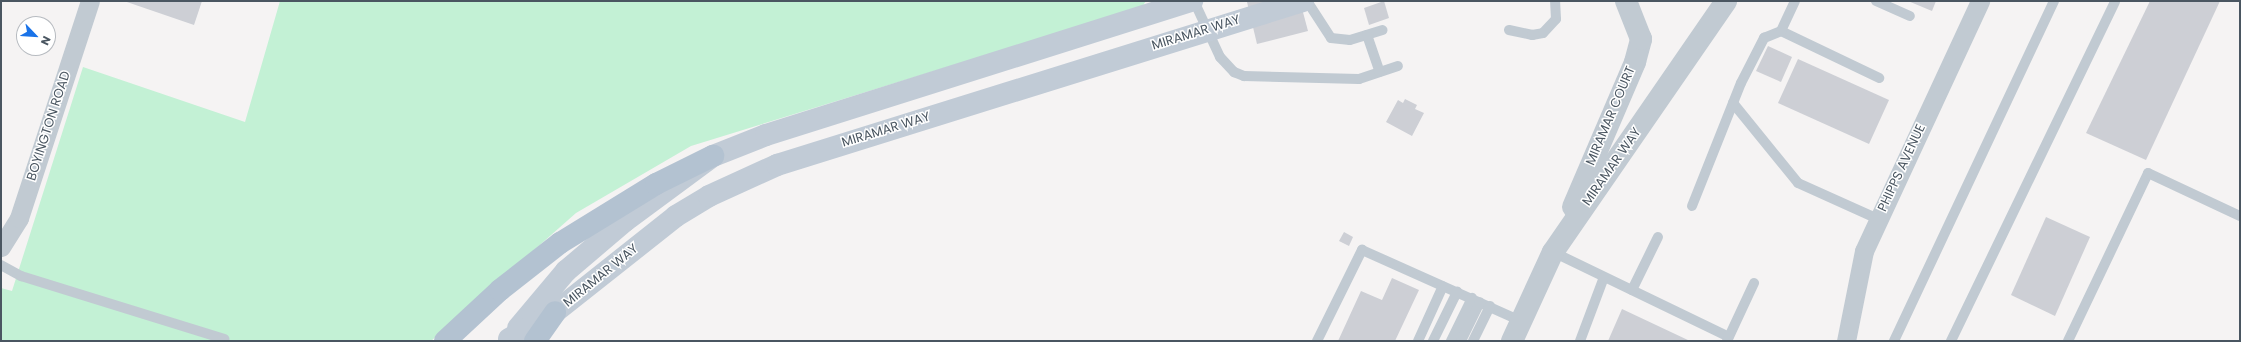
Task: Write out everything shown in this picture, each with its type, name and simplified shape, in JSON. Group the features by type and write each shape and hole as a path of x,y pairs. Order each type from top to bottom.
{"main road":[{"name":"MIRAMAR WAY","path":"508,340 566,271 625,221 713,156 766,135 1193,1"},
{"name":"MIRAMAR WAY","path":"508,340 556,312 676,216 709,196 777,165 1303,1"},
{"path":"445,341 500,290 560,243 656,184 713,156"},
{"path":"535,341 556,312"}],"street":[{"name":"BOYINGTON ROAD","path":"1,247 19,218 90,1"},
{"name":"MIRAMAR COURT","path":"1553,252 1635,62 1641,39 1626,1"},
{"name":"MIRAMAR WAY","path":"1512,341 1553,252 1726,1"},
{"name":"PHIPPS AVENUE","path":"1846,341 1864,251 1980,1"}],"lane":[{"path":"1193,1 1206,30 1225,64 1234,72 1244,76 1359,79 1398,66"},
{"path":"1307,1 1331,38 1350,40 1382,30"},
{"path":"1509,30 1532,35 1543,33 1550,28 1556,19 1555,1"},
{"path":"1692,206 1733,104 1764,38 1781,31 1794,1"},
{"path":"1876,1 1910,16"},
{"path":"1894,341 2054,1"},
{"path":"1951,341 2115,1"},
{"path":"1781,31 1880,78"},
{"path":"1367,35 1380,72"},
{"path":"1733,104 1798,183 1878,219"},
{"path":"2068,341 2148,172 2240,216"},
{"path":"1632,290 1658,237"},
{"path":"1317,341 1362,250 1521,321"},
{"path":"1553,252 1728,339 1754,283"},
{"path":"1,265 21,276 224,339"},
{"path":"1580,341 1604,277"},
{"path":"1418,341 1450,289"},
{"path":"1425,341 1450,289"},
{"path":"1434,341 1450,289"},
{"path":"1451,341 1476,300"},
{"path":"1461,341 1476,300"},
{"path":"1473,341 1490,306"}],"green space":[{"path":"280,1 1146,1 1142,7 691,146 576,213 431,341 1,341 1,288 12,291 83,67 245,122"}],"building":[{"path":"124,1 202,1 194,25"},
{"path":"1300,1 1308,31 1257,44 1247,2"},
{"path":"1384,1 1389,18 1369,25 1364,8"},
{"path":"1908,1 1936,1 1932,11"},
{"path":"2150,1 2220,1 2146,160 2086,133"},
{"path":"1768,46 1792,57 1781,82 1756,71"},
{"path":"1798,59 1889,100 1869,144 1778,103"},
{"path":"1405,99 1417,105 1415,109 1424,113 1412,136 1386,122 1398,100 1403,103"},
{"path":"2046,217 2090,237 2055,316 2011,295"},
{"path":"1344,232 1353,237 1349,246 1339,241"},
{"path":"1392,278 1419,290 1395,341 1338,341 1361,291 1382,300"},
{"path":"1622,309 1690,341 1608,341"}]}
